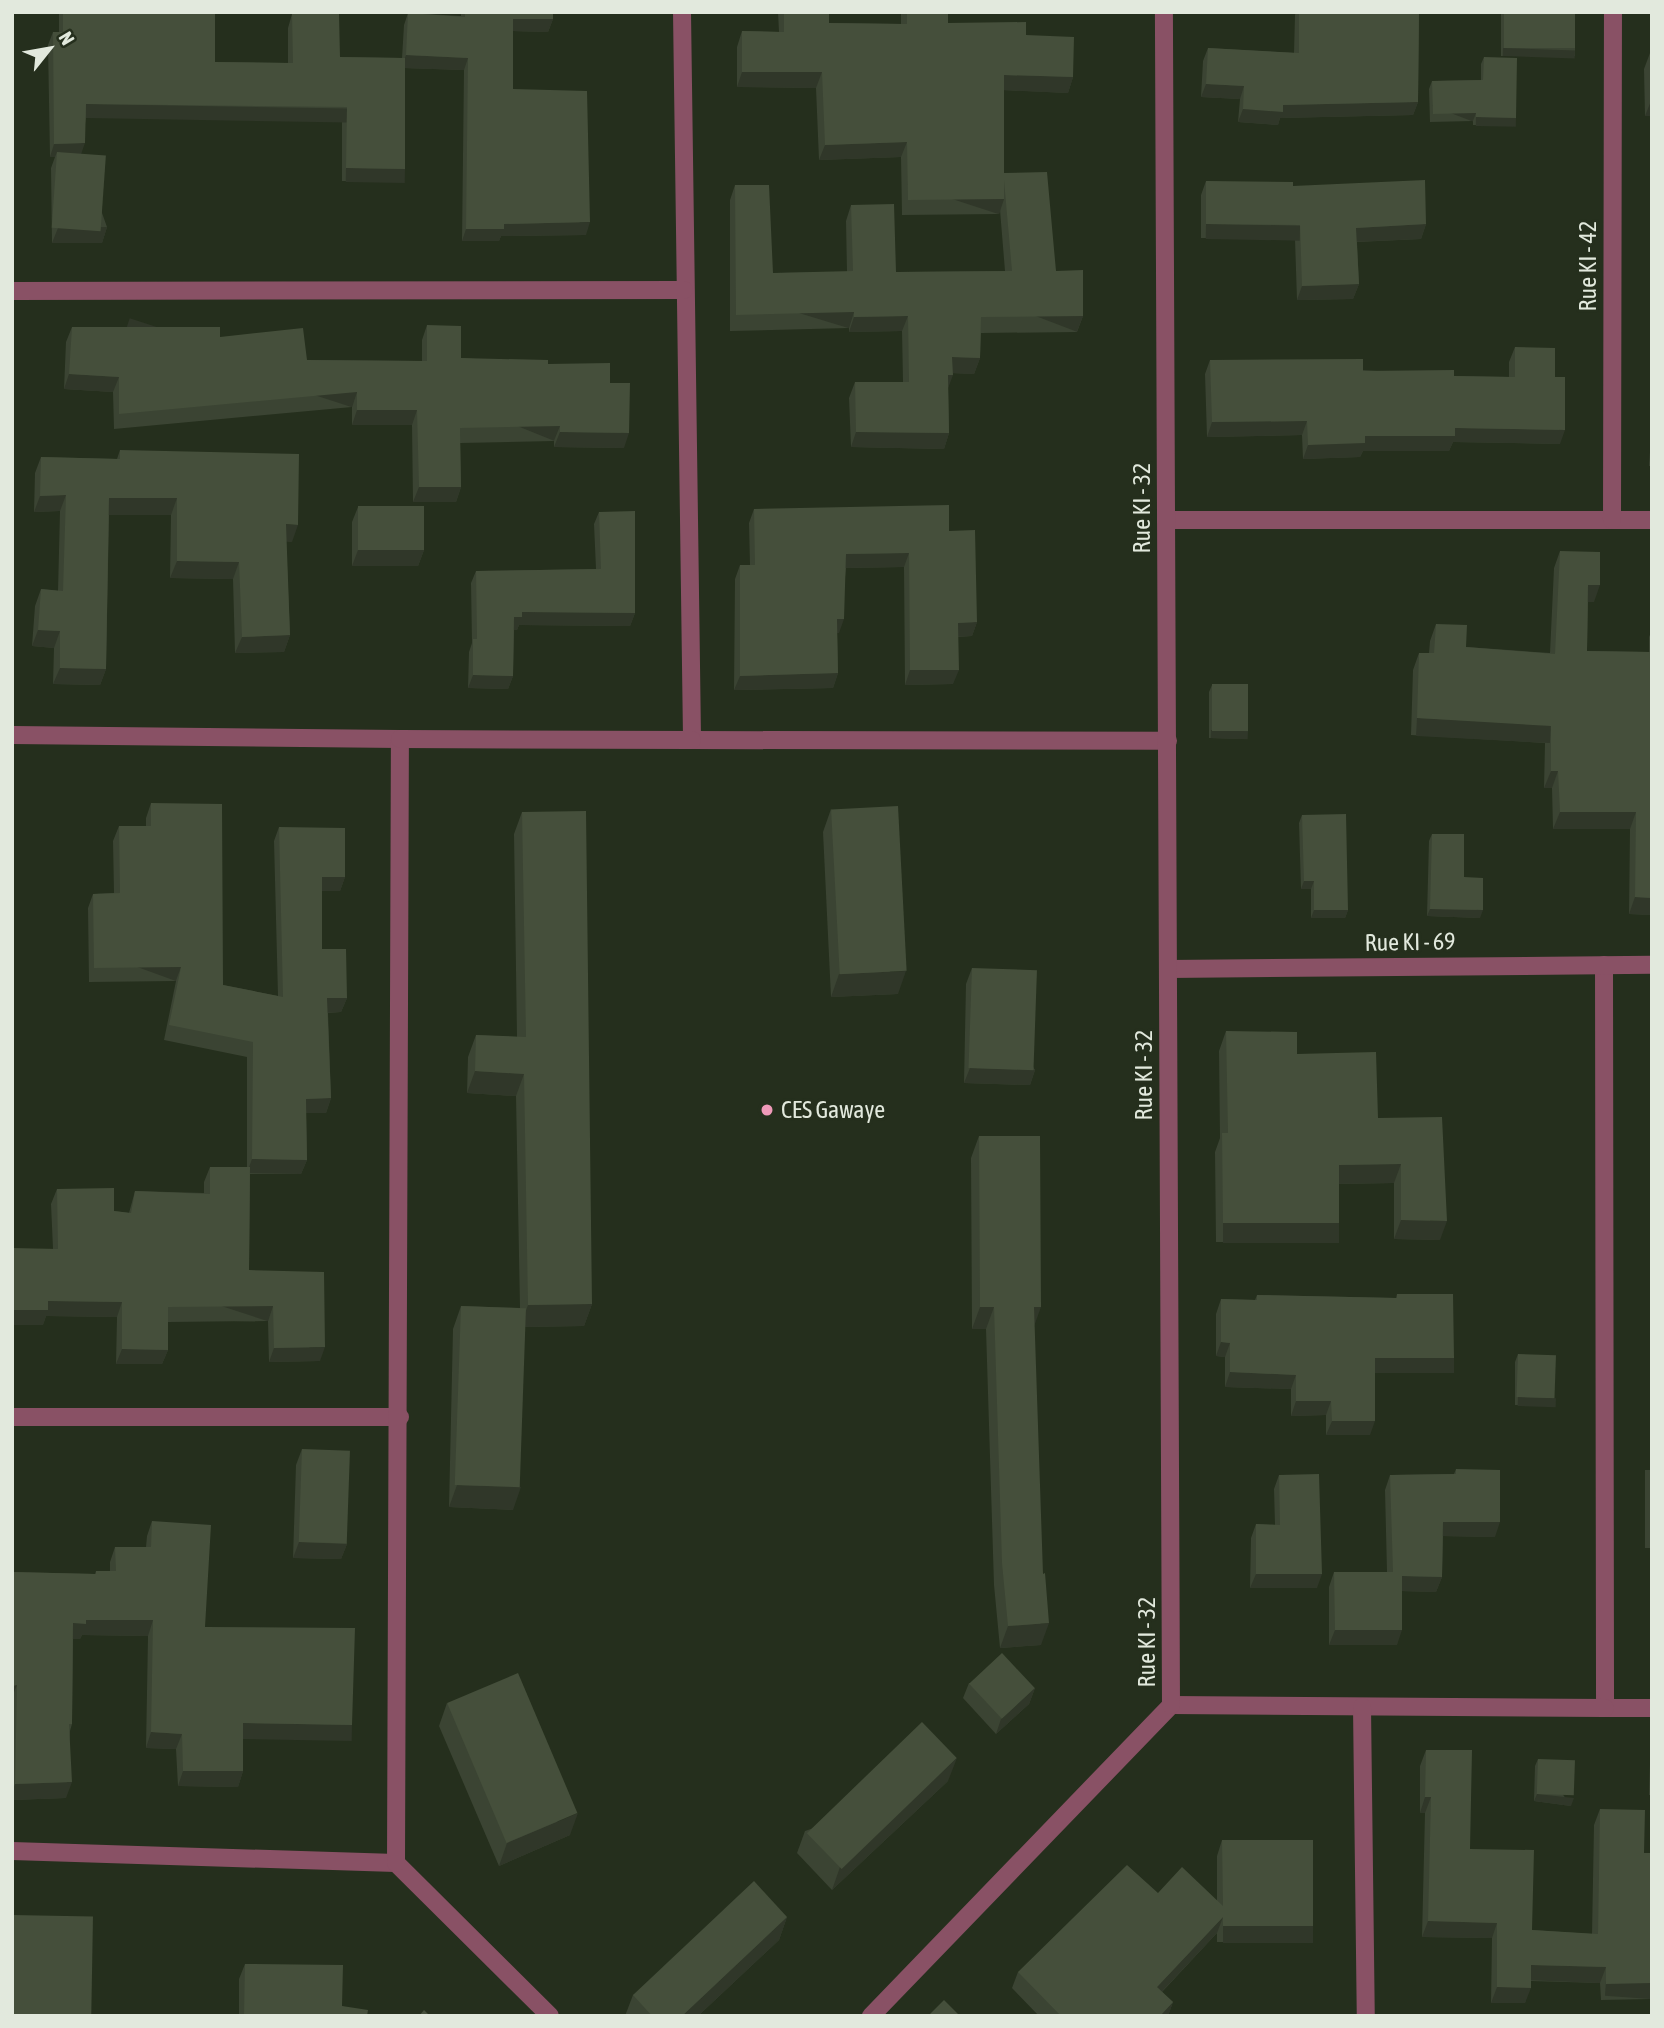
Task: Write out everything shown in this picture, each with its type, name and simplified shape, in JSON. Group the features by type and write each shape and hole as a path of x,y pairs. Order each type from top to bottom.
{"street":[{"path":"682,12 692,740"},
{"name":"Rue KI - 32","path":"871,2016 1171,1705 1164,12"},
{"name":"Rue KI - 42","path":"1612,520 1613,12"},
{"path":"12,291 684,290"},
{"path":"1166,520 1652,520"},
{"path":"12,735 1168,741"},
{"path":"396,1863 400,1417 400,738"},
{"path":"1604,965 1605,1708"},
{"name":"Rue KI - 69","path":"1168,969 1652,965"},
{"path":"12,1417 400,1417"},
{"path":"1171,1705 1652,1708"},
{"path":"1362,1707 1366,2016"},
{"path":"12,1851 396,1863 550,2016"}],"building":[{"path":"63,12 215,12 215,62 293,63 292,14 339,14 340,57 405,58 405,169 346,168 347,107 86,104 85,143 54,144 53,32 63,32"},
{"path":"465,12 553,12 553,19 513,19 513,89 587,91 590,222 504,224 504,229 466,229 468,58 406,55 408,13 465,17"},
{"path":"784,12 829,12 829,23 907,24 907,12 948,12 948,23 1026,22 1026,35 1074,37 1073,77 1004,75 1004,173 1047,172 1056,271 1083,270 1083,316 981,317 980,358 952,357 953,375 948,375 949,433 856,432 855,382 909,382 908,316 854,317 854,312 736,315 735,185 769,185 773,273 853,271 851,205 894,204 896,272 1012,271 1004,180 1004,199 908,200 907,142 825,145 822,72 742,72 742,31 784,32"},
{"path":"1299,12 1419,12 1418,102 1283,105 1283,112 1243,109 1244,86 1206,84 1208,48 1299,53"},
{"path":"1504,12 1575,12 1575,48 1504,48"},
{"path":"1652,53 1652,101 1651,101"},
{"path":"1484,57 1517,58 1516,118 1476,117 1476,113 1433,114 1432,81 1483,80"},
{"path":"57,152 106,155 101,231 52,228"},
{"path":"1425,180 1426,224 1356,228 1359,284 1302,286 1300,225 1206,224 1206,181 1293,182 1293,186"},
{"path":"427,325 461,326 461,358 548,360 548,364 610,363 610,383 630,383 629,433 560,432 560,426 460,428 461,487 419,487 417,410 357,410 357,392 119,414 119,377 69,374 72,327 220,327 220,337 303,328 307,360 427,361"},
{"path":"1515,347 1555,348 1555,377 1565,377 1565,430 1455,428 1455,436 1365,436 1365,443 1308,445 1307,421 1212,422 1210,360 1363,359 1363,371 1454,370 1454,376 1515,377"},
{"path":"120,450 299,454 298,525 286,524 290,635 242,637 239,562 177,561 177,498 109,498 106,669 60,668 60,631 38,630 41,589 63,591 66,495 40,496 41,457 120,459"},
{"path":"949,505 949,531 975,530 977,622 958,623 959,670 910,670 909,553 846,554 844,619 837,619 838,673 740,676 740,565 755,565 754,509"},
{"path":"358,506 424,506 424,550 358,550"},
{"path":"635,511 635,613 522,612 522,617 514,617 513,676 473,675 473,639 477,639 476,571 601,569 599,512"},
{"path":"1560,551 1600,552 1600,585 1588,585 1587,651 1652,652 1652,898 1635,897 1636,812 1560,812 1558,771 1551,771 1551,726 1417,718 1419,653 1434,653 1436,624 1467,625 1466,647 1555,654"},
{"path":"1212,684 1248,684 1248,731 1212,731"},
{"path":"151,803 222,804 223,985 283,997 279,827 345,828 345,877 322,877 322,949 346,949 347,998 327,998 331,1098 306,1099 307,1160 252,1159 253,1042 169,1025 181,967 94,968 93,894 120,893 119,826 151,826"},
{"path":"898,806 907,971 840,974 831,810"},
{"path":"586,811 592,1304 528,1305 524,1074 475,1071 476,1035 526,1037 522,812"},
{"path":"1346,814 1348,910 1314,910 1314,881 1304,881 1302,815"},
{"path":"1432,834 1464,834 1464,877 1483,878 1483,910 1430,909"},
{"path":"972,968 1037,970 1033,1070 969,1068"},
{"path":"1226,1031 1297,1032 1297,1054 1376,1052 1378,1118 1442,1117 1447,1221 1401,1220 1401,1164 1339,1165 1339,1223 1223,1223 1222,1133 1228,1133"},
{"path":"979,1136 1040,1136 1041,1307 1034,1307 1043,1574 1045,1573 1049,1623 1008,1626 1002,1563 994,1307 980,1307"},
{"path":"210,1167 250,1167 249,1270 324,1272 325,1347 274,1348 273,1306 168,1307 168,1350 122,1349 122,1302 48,1301 48,1310 12,1310 12,1248 58,1249 57,1189 114,1188 114,1211 131,1213 135,1191 210,1194"},
{"path":"1397,1294 1453,1294 1454,1358 1375,1358 1375,1421 1332,1421 1331,1401 1296,1401 1296,1375 1230,1372 1230,1343 1221,1342 1221,1299 1257,1300 1257,1295 1397,1298"},
{"path":"461,1306 526,1308 520,1487 455,1485"},
{"path":"1518,1354 1556,1355 1554,1398 1516,1397"},
{"path":"302,1449 350,1451 347,1544 299,1542"},
{"path":"1456,1469 1500,1470 1500,1522 1443,1522 1442,1577 1402,1576 1402,1630 1335,1630 1334,1572 1393,1572 1390,1475 1456,1474"},
{"path":"1319,1474 1322,1574 1256,1574 1256,1524 1280,1525 1279,1475"},
{"path":"152,1521 211,1525 205,1627 355,1628 352,1725 243,1723 243,1771 183,1771 182,1734 151,1732 153,1620 86,1620 86,1624 73,1623 72,1724 69,1724 72,1782 15,1784 17,1685 12,1686 12,1572 96,1574 96,1571 116,1571 115,1547 151,1547"},
{"path":"1002,1653 1035,1688 1002,1719 969,1684"},
{"path":"518,1673 577,1813 507,1843 447,1703"},
{"path":"922,1722 957,1758 842,1869 807,1833"},
{"path":"1426,1750 1472,1750 1470,1849 1534,1850 1532,1930 1598,1934 1600,1809 1645,1810 1644,1853 1652,1853 1652,1983 1606,1984 1606,1967 1531,1965 1531,1988 1497,1987 1497,1923 1428,1921 1431,1797 1425,1797"},
{"path":"1538,1759 1575,1760 1574,1795 1537,1794"},
{"path":"1222,1840 1313,1840 1313,1926 1223,1926 1223,1917 1157,1987 1173,2002 1160,2016 1061,2016 1018,1972 1127,1865 1158,1893 1182,1867 1223,1906"},
{"path":"754,1881 787,1917 682,2016 652,2016 633,1995"},
{"path":"12,1915 93,1916 91,2016 12,2016"},
{"path":"245,1964 343,1965 342,2006 368,2010 367,2016 244,2016"},
{"path":"944,2000 960,2016 928,2016"},
{"path":"424,2010 430,2016 419,2016"}],"place":[{"name":"CES Gawaye","path":"767,1110"}]}
